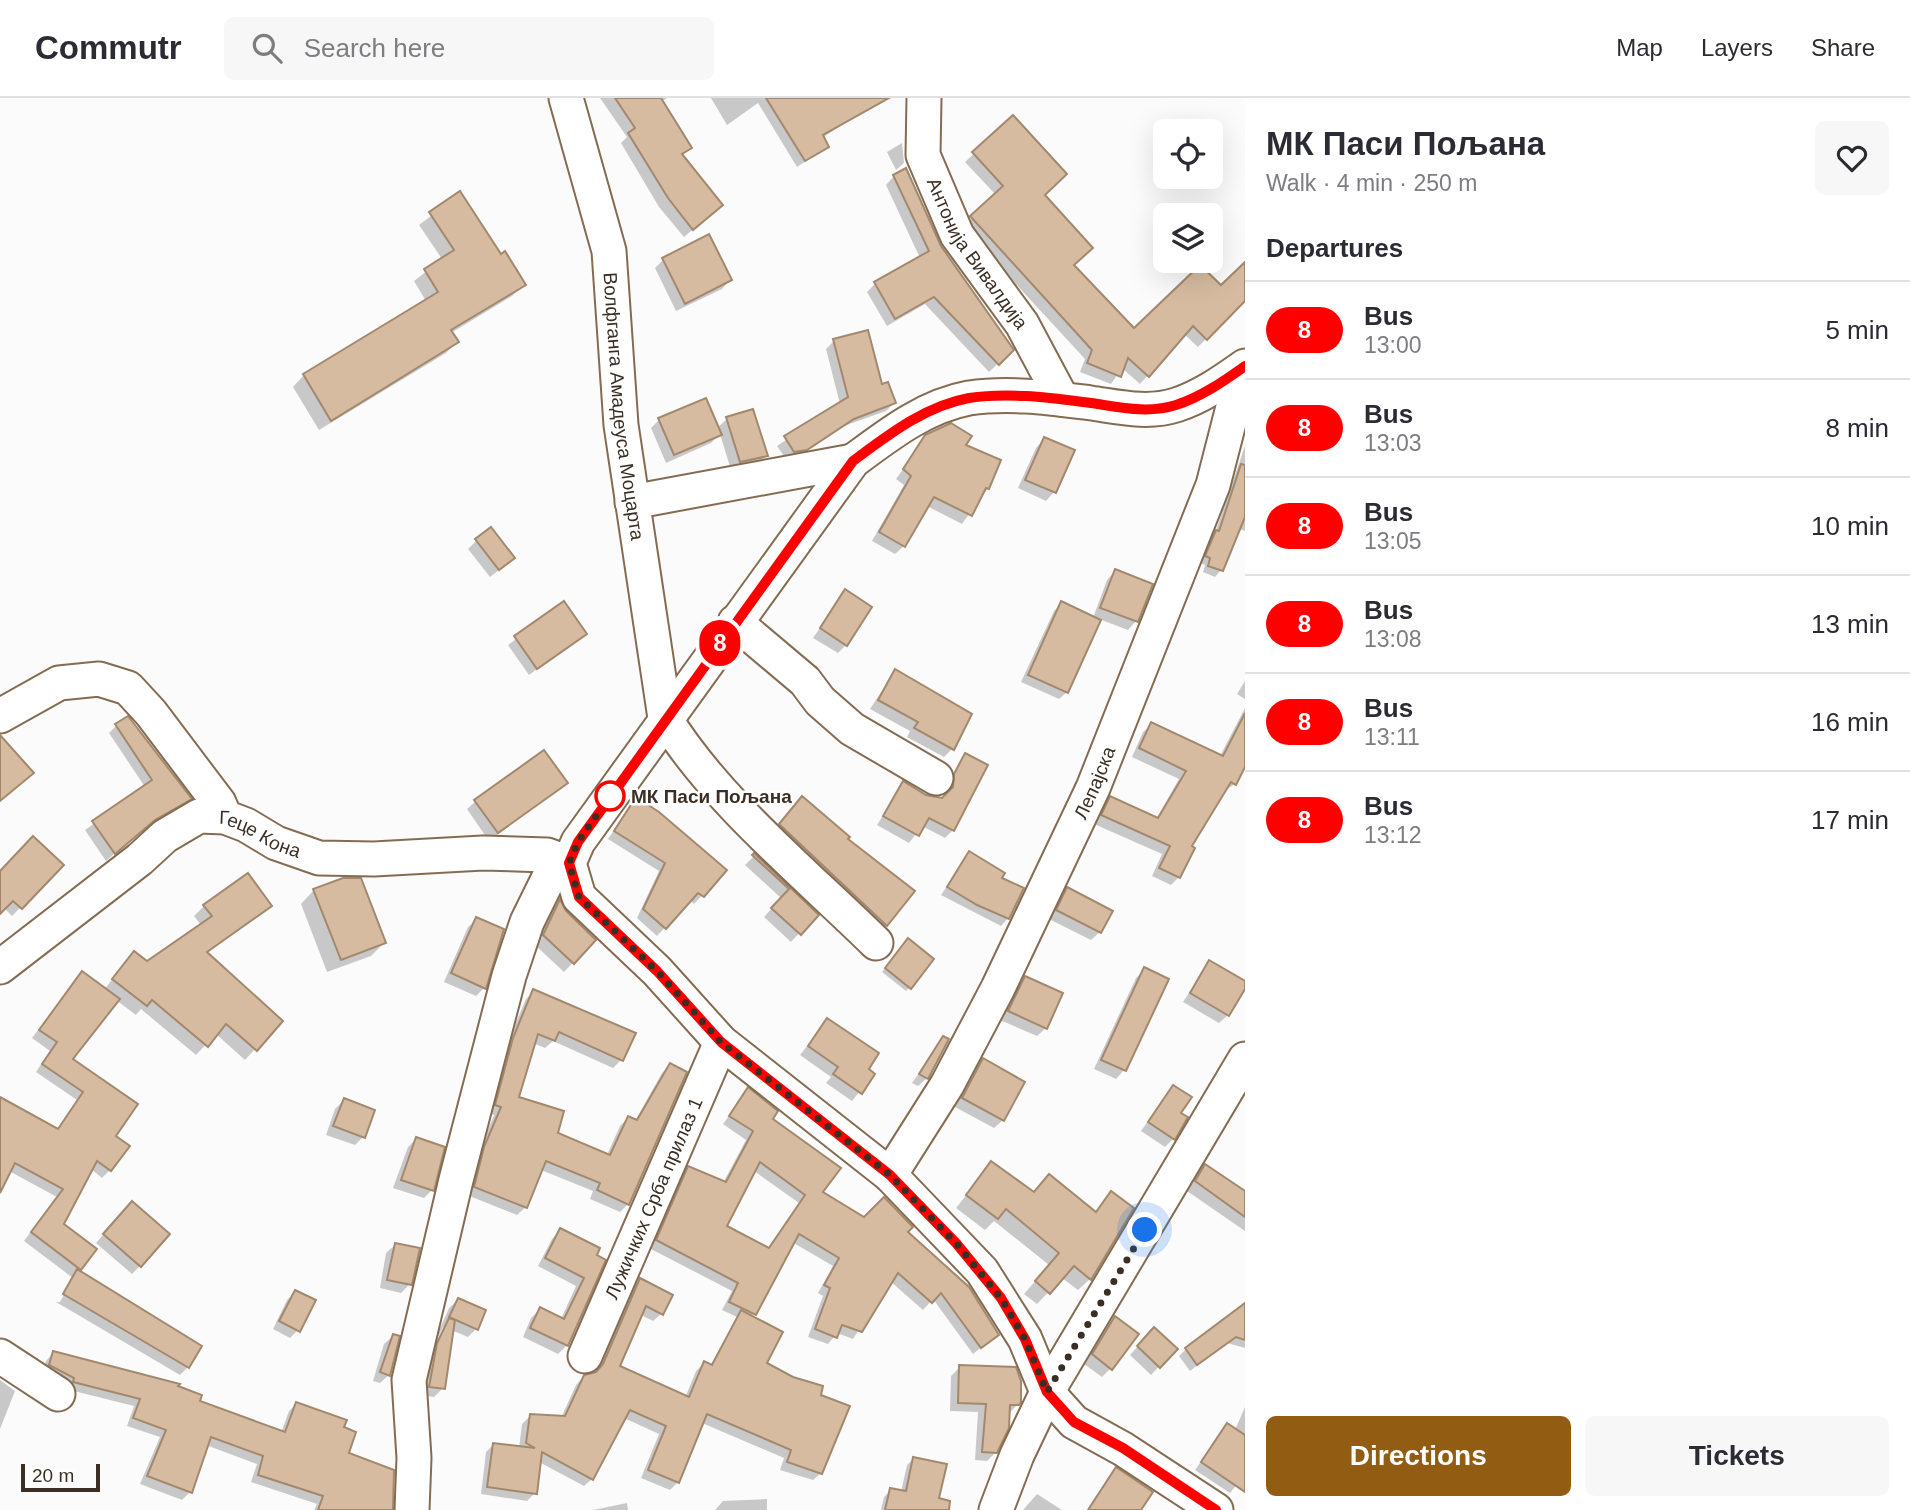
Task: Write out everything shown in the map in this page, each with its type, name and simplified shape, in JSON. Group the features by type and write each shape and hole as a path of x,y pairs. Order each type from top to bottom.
{"street":[{"name":"Волфганга Амадеуса Моцарта","path":"566,98 609,251 621,425 665,718"},
{"name":"Антонија Вивалдија","path":"924,98 923,155 957,235 1022,324 1062,399"},
{"path":"412,1510 414,1458 409,1380 502,1001 527,922 564,861 665,718 853,461 914,419 968,398 1010,395 1146,410 1175,405 1223,382 1244,367"},
{"name":"Лепајска","path":"890,1175 947,1085 998,988 1093,788 1213,485 1244,367"},
{"path":"632,502 853,461"},
{"path":"735,622 805,681 820,701 852,729 936,778"},
{"path":"0,716 59,683 99,679 128,688 151,713 204,783 225,817"},
{"path":"665,718 679,740 731,801 876,943"},
{"name":"Геце Кона","path":"0,967 183,823 199,816 225,817 246,824 275,843 319,858 374,859 454,852 538,854 564,861"},
{"path":"564,861 579,897 657,971 721,1042 890,1175 982,1271 1025,1339 1047,1392 1074,1422 1123,1448 1216,1510"},
{"name":"Лужичких Срба прилаз 1","path":"586,1356 721,1042"},
{"path":"996,1510 1017,1455 1047,1392 1245,1059"},
{"path":"0,1356 58,1394"}],"building":[{"path":"615,98 661,98 692,148 682,154 723,205 693,230 668,198 628,133 635,128"},
{"path":"766,98 889,98 823,135 829,147 805,161"},
{"path":"1013,115 1067,174 1045,195 1093,248 1074,265 1134,328 1192,273 1208,273 1221,285 1245,262 1245,301 1207,340 1193,326 1149,377 1128,358 1121,377 1087,363 1092,350 970,216 1003,186 972,152"},
{"path":"906,168 941,246 1014,350 999,365 934,297 895,319 874,282 929,251 893,175"},
{"path":"460,191 501,254 505,251 526,285 451,330 459,342 331,421 303,374 438,292 424,269 454,250 429,212"},
{"path":"709,234 732,280 685,304 662,258"},
{"path":"868,330 882,384 888,382 896,403 854,419 807,450 794,452 784,436 848,397 833,339"},
{"path":"706,398 722,435 674,455 658,418"},
{"path":"753,409 768,456 740,462 726,417"},
{"path":"951,423 972,436 966,445 1001,460 989,489 986,488 972,516 934,497 905,547 879,532 911,476 903,469 925,435"},
{"path":"1044,437 1075,450 1056,493 1025,480"},
{"path":"1241,464 1245,465 1245,517 1223,571 1208,566 1210,558 1205,556 1216,530 1219,531"},
{"path":"491,527 515,558 499,570 475,539"},
{"path":"1115,569 1153,584 1138,622 1100,608"},
{"path":"845,589 872,607 847,646 820,628"},
{"path":"564,601 587,634 537,669 514,636"},
{"path":"1061,601 1101,620 1068,693 1028,675"},
{"path":"895,669 972,714 954,750 914,728 918,722 878,700"},
{"path":"1245,713 1245,767 1236,785 1231,782 1192,846 1195,848 1180,878 1159,868 1170,846 1101,815 1110,796 1158,818 1186,771 1139,748 1151,722 1223,756"},
{"path":"128,716 192,799 155,820 115,854 92,821 152,780 115,724"},
{"path":"0,735 34,773 0,801"},
{"path":"544,750 568,783 498,833 474,800"},
{"path":"965,753 988,765 954,831 929,818 919,836 883,816 903,781 926,795 942,798 953,787 954,774"},
{"path":"802,796 850,837 848,839 915,891 887,926 779,824"},
{"path":"636,797 659,812 727,870 704,897 698,893 666,929 643,909 665,863 614,831"},
{"path":"33,836 64,865 22,909 13,901 0,914 0,871"},
{"path":"969,851 1005,873 1002,878 1024,888 1009,919 977,905 947,887"},
{"path":"754,853 819,915 801,935 771,908 789,889 752,855"},
{"path":"248,873 272,906 207,952 283,1021 257,1051 226,1024 208,1047 152,1000 147,1006 112,979 134,951 147,961 212,916 203,905"},
{"path":"343,878 361,878 386,943 341,960 313,889"},
{"path":"1067,887 1113,911 1101,933 1056,910"},
{"path":"560,899 566,911 596,940 574,964 543,935"},
{"path":"476,917 504,929 486,989 451,973"},
{"path":"908,938 934,959 911,989 885,968"},
{"path":"1209,960 1245,981 1245,989 1229,1016 1190,993"},
{"path":"1144,967 1169,979 1126,1071 1101,1060"},
{"path":"82,971 120,999 73,1059 138,1104 116,1136 130,1146 111,1171 97,1161 64,1224 97,1249 81,1270 31,1232 63,1189 15,1163 0,1193 0,1097 58,1129 83,1092 42,1064 57,1042 39,1030"},
{"path":"1025,976 1063,993 1047,1029 1008,1011"},
{"path":"533,989 636,1033 623,1061 559,1032 555,1041 538,1034 519,1097 564,1111 558,1133 610,1155 628,1116 637,1120 670,1063 687,1072 629,1205 597,1190 600,1183 546,1161 527,1208 474,1187 484,1147 501,1107 495,1105 513,1038"},
{"path":"827,1018 879,1053 869,1069 875,1074 862,1094 833,1074 838,1067 808,1046"},
{"path":"943,1036 949,1039 928,1079 919,1074"},
{"path":"983,1058 1025,1082 1004,1121 962,1098"},
{"path":"1173,1085 1192,1097 1181,1113 1188,1117 1175,1140 1148,1122"},
{"path":"748,1087 778,1111 773,1119 841,1168 823,1192 864,1217 884,1197 913,1227 908,1232 969,1287 999,1335 981,1348 941,1293 932,1303 898,1273 862,1332 842,1325 837,1338 815,1329 830,1288 824,1285 839,1258 799,1234 756,1315 729,1302 738,1283 656,1240 688,1166 726,1182 753,1131 729,1116","holes":["760,1162 805,1195 769,1248 727,1226"]},
{"path":"344,1098 375,1110 365,1138 333,1126"},
{"path":"416,1137 445,1147 434,1191 401,1180"},
{"path":"991,1161 1034,1192 1049,1174 1096,1212 1111,1191 1134,1208 1091,1280 1074,1266 1050,1294 1035,1281 1059,1253 1006,1209 998,1219 966,1195"},
{"path":"1205,1164 1245,1191 1245,1217 1195,1181"},
{"path":"132,1201 170,1234 141,1267 103,1234"},
{"path":"560,1228 600,1248 597,1255 606,1260 568,1346 530,1328 540,1307 564,1319 584,1278 545,1258"},
{"path":"395,1243 420,1248 412,1285 387,1280"},
{"path":"77,1269 202,1346 189,1368 63,1294"},
{"path":"640,1278 673,1295 663,1315 646,1306 620,1366 689,1397 704,1361 712,1365 741,1310 783,1332 767,1363 793,1377 823,1386 821,1395 850,1406 822,1474 787,1462 791,1450 707,1414 679,1483 648,1470 666,1426 630,1410 593,1480 542,1452 537,1494 487,1487 493,1443 535,1448 526,1443 530,1414 565,1416 584,1375 596,1372 603,1364"},
{"path":"295,1290 316,1300 300,1332 279,1321"},
{"path":"458,1298 486,1310 478,1330 449,1317"},
{"path":"1245,1303 1245,1340 1236,1337 1197,1365 1185,1348"},
{"path":"1115,1316 1139,1334 1112,1370 1092,1354"},
{"path":"449,1318 455,1320 445,1389 429,1387 437,1343"},
{"path":"1154,1327 1178,1349 1160,1368 1137,1346"},
{"path":"393,1334 400,1336 390,1376 380,1372"},
{"path":"53,1351 180,1384 178,1386 202,1395 200,1401 285,1432 296,1402 347,1420 344,1427 356,1432 349,1453 394,1470 393,1510 318,1510 323,1496 258,1475 263,1456 211,1437 192,1493 147,1476 166,1430 133,1418 140,1399 73,1382 74,1378 49,1365"},
{"path":"959,1365 1016,1367 1021,1381 1021,1402 1019,1405 1010,1405 1009,1428 997,1453 982,1452 986,1404 958,1403"},
{"path":"1227,1423 1245,1435 1245,1492 1201,1462"},
{"path":"913,1457 947,1464 939,1498 950,1501 949,1510 885,1510 890,1488 906,1491"},
{"path":"1116,1467 1153,1492 1141,1510 1088,1510"}],"bus line":[{"name":"8","path":"1216,1510 1123,1448 1074,1422 1047,1392 1025,1339 982,1271 890,1175 721,1042 657,971 579,897 570,875 569,863 578,842 665,718 853,461 885,436 942,406 968,398 1010,395 1146,410 1175,405 1223,382 1245,366"}],"place":[{"name":"МК Паси Пољана","path":"610,796"}],"route":[{"path":"610,796 571,856 570,875 579,897 657,971 721,1042 890,1175 956,1243 982,1271 1001,1298 1025,1339 1047,1392 1145,1230"}]}
